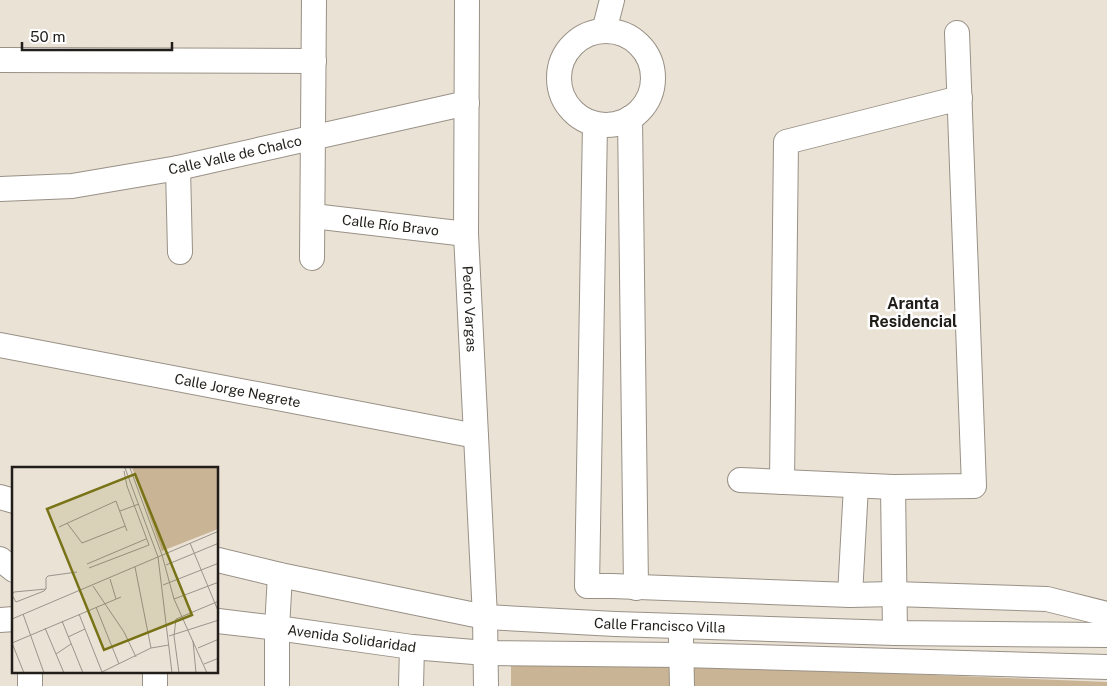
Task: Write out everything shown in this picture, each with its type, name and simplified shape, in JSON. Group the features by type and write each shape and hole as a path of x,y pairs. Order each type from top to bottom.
{"street":[{"path":"312,258 314,0"},
{"name":"Pedro Vargas","path":"467,0 466,234 485,617 486,686"},
{"path":"604,31 612,0"},
{"path":"616,32 628,36 638,43 646,53 653,76 651,88 647,100 640,110 630,118 619,123 595,124 578,116 566,103 561,92 559,80 560,67 564,56 571,46 581,38 592,33 616,32"},
{"path":"740,480 893,487 974,486 957,33"},
{"path":"0,60 314,61"},
{"path":"782,482 786,142 960,98"},
{"name":"Calle Valle de Chalco","path":"0,189 72,186 178,168 467,103"},
{"path":"630,118 636,588"},
{"path":"595,124 587,586 1047,599 1107,614"},
{"path":"178,168 180,252"},
{"name":"Calle Río Bravo","path":"313,216 466,234"},
{"name":"Calle Jorge Negrete","path":"0,345 476,436"},
{"path":"850,594 856,486"},
{"path":"893,487 895,633"},
{"path":"0,559 12,568"},
{"name":"Calle Francisco Villa","path":"219,560 280,575 485,617 615,624 895,633 1107,635"},
{"path":"277,686 277,628 280,575"},
{"path":"612,586 615,624"},
{"name":"Avenida Solidaridad","path":"219,621 412,647 486,652 681,655 1107,667"},
{"path":"681,625 682,686"},
{"path":"411,686 412,647"}],"shaded area":[{"path":"511,658 1107,682 1107,686 511,686"}],"district":[{"name":"Aranta Residencial","path":"913,312"}]}
